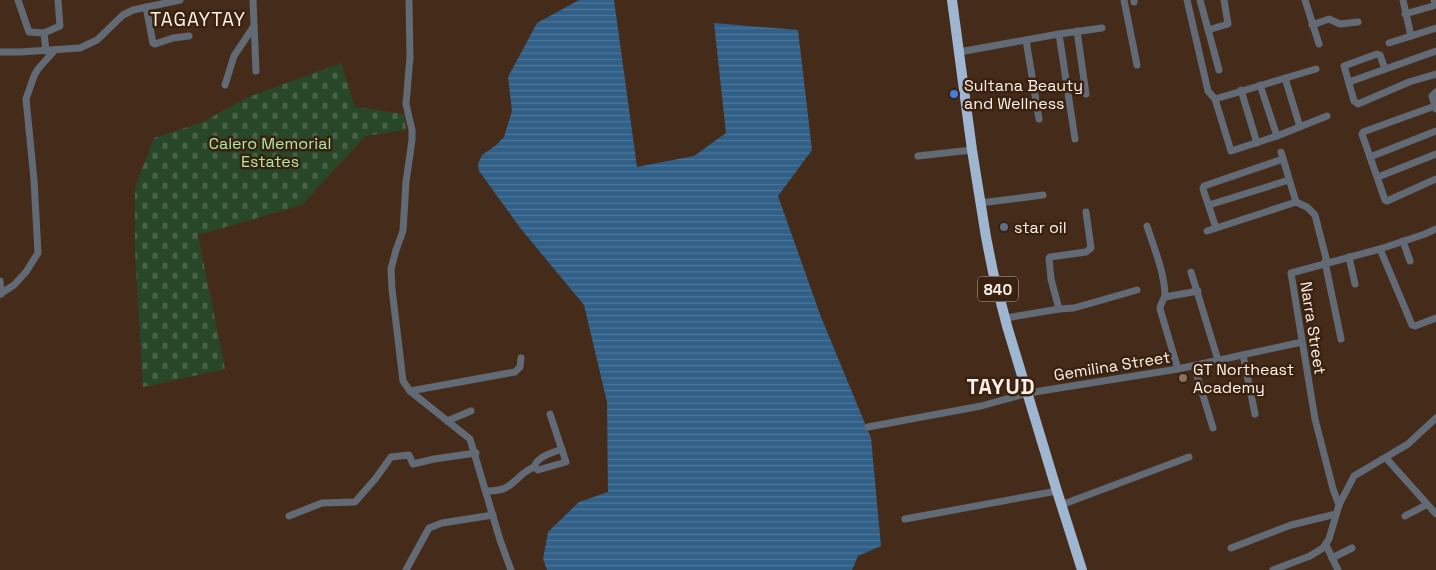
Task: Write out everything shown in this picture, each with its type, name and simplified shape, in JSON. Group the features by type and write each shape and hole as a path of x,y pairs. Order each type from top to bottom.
{"highway":[{"name":"840","path":"952,0 972,150 993,272 1056,491 1082,570"}],"street":[{"path":"18,0 29,32 44,33 60,26 58,0"},
{"path":"0,52 80,48 96,40 123,14 180,0"},
{"path":"253,0 256,71"},
{"path":"409,0 410,57 406,104 412,130 412,140 406,182 403,231 391,269 403,381 410,391 470,439 476,453 500,540 512,570"},
{"path":"1124,0 1137,65"},
{"path":"1187,0 1208,91 1215,99 1231,151 1277,136 1327,116"},
{"path":"1200,0 1219,70"},
{"path":"1208,30 1228,24 1224,0"},
{"path":"1305,0 1319,44"},
{"path":"1403,0 1411,36"},
{"path":"1405,14 1433,6 1435,4 1434,0"},
{"path":"146,7 153,43 189,36"},
{"path":"1312,24 1329,19 1340,24 1358,22"},
{"path":"225,84 234,56 254,26"},
{"path":"959,52 1102,28"},
{"path":"1389,42 1436,28"},
{"path":"1077,31 1086,94"},
{"path":"44,33 46,51"},
{"path":"1059,34 1075,138"},
{"path":"1026,40 1039,119"},
{"path":"0,294 14,285 26,272 38,253 34,180 26,99 38,69 55,50"},
{"path":"1349,82 1436,51"},
{"path":"1385,68 1380,56 1377,54 1344,66 1354,102 1358,104 1409,82 1436,74"},
{"path":"1215,99 1316,69"},
{"path":"1285,78 1300,127"},
{"path":"1260,85 1277,136"},
{"path":"1241,90 1257,143"},
{"path":"1436,92 1432,96 1436,108 1363,132 1362,134 1384,199 1387,201 1436,179"},
{"path":"1370,157 1436,131"},
{"path":"918,156 972,150"},
{"path":"1378,177 1436,154"},
{"path":"1216,228 1203,189 1205,185 1282,156 1296,202"},
{"path":"1209,206 1290,180"},
{"path":"980,203 1043,195"},
{"path":"1208,231 1296,202 1307,207 1315,215 1341,339"},
{"path":"1059,309 1051,279 1049,258 1089,251 1091,248 1086,212"},
{"path":"1147,226 1164,283 1165,297 1160,304 1160,309 1178,369"},
{"name":"Narra Street","path":"1339,505 1332,489 1315,419 1291,273 1380,248 1436,229"},
{"path":"1403,241 1410,260"},
{"path":"1380,248 1412,325 1415,326 1436,318"},
{"path":"1349,257 1355,284"},
{"path":"1191,272 1218,360"},
{"path":"0,281 0,294"},
{"path":"1006,318 1074,308 1137,290"},
{"path":"1165,297 1198,291"},
{"name":"Gemilina Street","path":"868,427 981,406 1028,393 1194,366 1302,342"},
{"path":"1243,355 1255,414"},
{"path":"410,391 516,372 520,367 520,358"},
{"path":"1194,366 1213,428"},
{"path":"447,421 471,412"},
{"path":"534,467 538,470 566,462 550,414"},
{"path":"1272,570 1319,552 1326,544 1339,505 1354,476 1408,444 1436,418"},
{"path":"487,492 507,488 526,470 534,467 536,462 544,456 562,449"},
{"path":"289,516 322,503 357,502 391,457 409,454 413,464 434,458 476,453"},
{"path":"1061,505 1189,457"},
{"path":"1386,458 1436,514"},
{"path":"905,519 1056,491"},
{"path":"1405,516 1426,505"},
{"path":"1231,548 1291,525 1336,514"},
{"path":"406,570 429,528 492,515"},
{"path":"1326,544 1338,570"},
{"path":"1332,558 1352,548"}],"green space":[{"name":"Calero Memorial Estates","path":"341,63 355,107 404,114 406,130 365,136 302,205 198,235 225,369 143,387 135,252 135,187 154,138 203,122 246,98"}],"water":[{"path":"579,0 614,0 637,167 694,156 726,133 714,23 798,30 812,150 778,196 821,317 871,438 881,546 858,556 852,570 547,570 543,559 548,532 579,502 608,492 607,402 584,305 521,229 479,171 478,164 482,155 504,137 512,111 508,77 537,23"}],"place":[{"name":"Sultana Beauty and Wellness","path":"954,94"},
{"name":"star oil","path":"1004,227"},
{"name":"GT Northeast Academy","path":"1183,378"}],"district":[{"name":"TAGAYTAY","path":"198,19"},
{"name":"TAYUD","path":"1001,386"}]}
